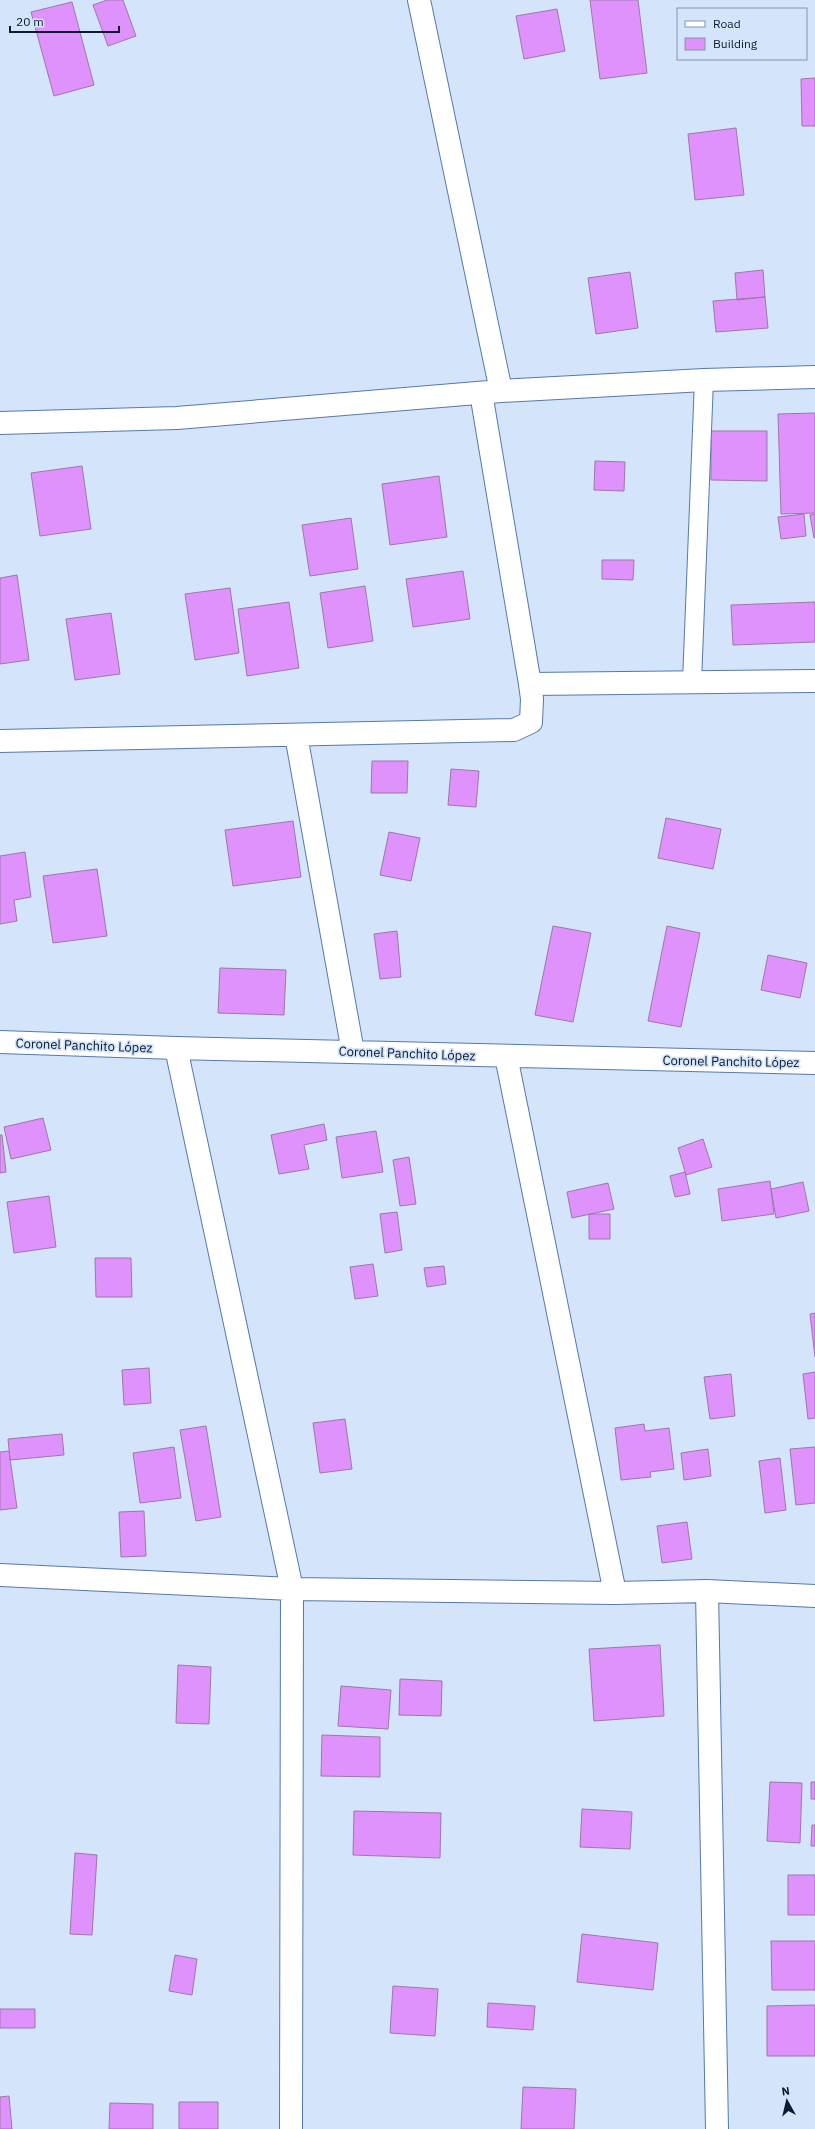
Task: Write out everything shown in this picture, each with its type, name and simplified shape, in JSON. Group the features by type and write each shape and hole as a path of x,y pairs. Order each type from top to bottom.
{"street":[{"path":"0,741 296,736 514,730 531,722 532,699 491,392 418,0"},
{"path":"0,423 177,418 491,392 704,380 815,377"},
{"path":"530,684 815,681"},
{"path":"296,736 353,1052"},
{"name":"Coronel Panchito López","path":"0,1042 176,1048 815,1063"},
{"path":"176,1048 292,1589 291,2129"},
{"path":"506,1056 615,1593"},
{"path":"0,1575 292,1589 615,1593 707,1591 815,1596"},
{"path":"707,1591 717,2129"}],"lane":[{"path":"692,682 704,380"}],"building":[{"path":"107,0 123,0 136,36 108,46 93,5"},
{"path":"590,0 638,0 647,73 600,79"},
{"path":"72,2 94,85 54,96 31,12"},
{"path":"557,9 565,51 524,59 516,16"},
{"path":"815,78 815,126 802,126 801,79"},
{"path":"736,128 744,195 695,200 688,134"},
{"path":"763,270 765,297 737,300 735,273"},
{"path":"630,272 638,328 596,334 588,278"},
{"path":"765,297 768,328 716,332 713,301"},
{"path":"815,413 815,513 781,514 778,414"},
{"path":"711,431 767,431 767,481 711,480"},
{"path":"595,461 625,462 624,491 594,490"},
{"path":"82,466 91,529 40,536 31,473"},
{"path":"439,476 447,537 390,545 382,484"},
{"path":"804,514 806,536 781,539 778,517"},
{"path":"815,514 815,538 814,538 810,515"},
{"path":"351,518 358,569 310,576 302,525"},
{"path":"602,560 634,560 633,580 602,579"},
{"path":"463,571 470,619 413,627 406,579"},
{"path":"17,575 29,660 0,664 0,578"},
{"path":"365,586 373,641 328,648 320,593"},
{"path":"230,588 239,653 195,660 185,594"},
{"path":"289,602 299,668 247,676 238,609"},
{"path":"815,602 815,642 733,645 731,605"},
{"path":"111,613 120,674 75,680 66,619"},
{"path":"372,761 408,761 407,793 371,793"},
{"path":"451,769 479,771 476,807 448,805"},
{"path":"666,818 721,829 713,869 658,858"},
{"path":"293,821 301,877 233,886 225,830"},
{"path":"389,832 420,838 411,881 380,875"},
{"path":"25,852 31,897 14,900 17,921 0,924 0,856"},
{"path":"97,869 107,936 53,943 43,876"},
{"path":"553,926 591,933 573,1022 535,1015"},
{"path":"667,926 700,933 681,1027 648,1021"},
{"path":"397,931 401,977 380,979 374,934"},
{"path":"768,955 807,963 800,998 761,990"},
{"path":"220,968 286,970 284,1015 218,1013"},
{"path":"43,1118 51,1150 11,1159 4,1127"},
{"path":"324,1124 327,1140 304,1145 309,1169 279,1174 271,1135"},
{"path":"376,1131 383,1172 342,1178 336,1137"},
{"path":"0,1135 2,1135 6,1172 0,1173"},
{"path":"703,1139 712,1167 686,1175 678,1148"},
{"path":"409,1157 416,1204 400,1206 393,1160"},
{"path":"685,1172 690,1194 675,1197 670,1176"},
{"path":"770,1181 774,1214 722,1221 718,1189"},
{"path":"803,1182 809,1211 776,1218 771,1189"},
{"path":"608,1183 614,1209 572,1218 567,1192"},
{"path":"49,1196 56,1247 14,1253 7,1202"},
{"path":"397,1212 402,1250 385,1253 380,1214"},
{"path":"589,1214 610,1214 610,1239 589,1239"},
{"path":"95,1258 131,1258 132,1297 96,1297"},
{"path":"373,1264 378,1296 355,1299 350,1267"},
{"path":"444,1266 446,1284 427,1287 424,1268"},
{"path":"815,1313 815,1357 810,1314"},
{"path":"149,1368 151,1403 124,1405 122,1370"},
{"path":"815,1372 815,1418 808,1419 803,1374"},
{"path":"731,1374 735,1416 710,1419 704,1377"},
{"path":"345,1419 352,1469 320,1473 313,1423"},
{"path":"644,1424 645,1431 669,1428 674,1469 650,1472 651,1477 621,1480 615,1428"},
{"path":"206,1426 221,1517 196,1521 180,1430"},
{"path":"62,1434 64,1455 10,1460 8,1439"},
{"path":"174,1447 181,1498 140,1503 133,1453"},
{"path":"815,1447 815,1503 796,1505 790,1449"},
{"path":"708,1449 711,1476 684,1480 681,1453"},
{"path":"9,1451 17,1508 0,1510 0,1452"},
{"path":"780,1458 786,1510 765,1513 759,1461"},
{"path":"144,1511 146,1556 121,1557 119,1512"},
{"path":"687,1522 692,1559 662,1563 657,1526"},
{"path":"660,1645 664,1716 594,1721 589,1649"},
{"path":"178,1665 211,1667 209,1724 176,1723"},
{"path":"400,1679 442,1681 441,1716 399,1715"},
{"path":"341,1686 391,1690 388,1729 338,1726"},
{"path":"322,1735 380,1737 380,1777 321,1776"},
{"path":"770,1782 802,1783 800,1843 767,1841"},
{"path":"811,1782 815,1782 815,1799 811,1799"},
{"path":"582,1809 632,1812 630,1849 580,1847"},
{"path":"354,1811 441,1813 440,1858 353,1855"},
{"path":"812,1825 815,1825 815,1846 811,1846"},
{"path":"75,1853 97,1855 92,1935 70,1934"},
{"path":"788,1875 815,1875 815,1915 788,1915"},
{"path":"582,1934 658,1943 653,1990 577,1982"},
{"path":"771,1941 815,1941 815,1990 772,1990"},
{"path":"175,1955 197,1959 192,1995 169,1991"},
{"path":"393,1986 438,1989 435,2036 390,2033"},
{"path":"488,2003 535,2006 533,2030 487,2027"},
{"path":"815,2005 815,2056 767,2056 767,2006"},
{"path":"0,2009 35,2009 35,2028 0,2028"},
{"path":"523,2087 576,2089 574,2129 521,2129"},
{"path":"9,2096 12,2129 0,2129 0,2097"},
{"path":"179,2102 218,2102 218,2129 179,2129"},
{"path":"110,2103 153,2104 153,2129 109,2129"}]}
